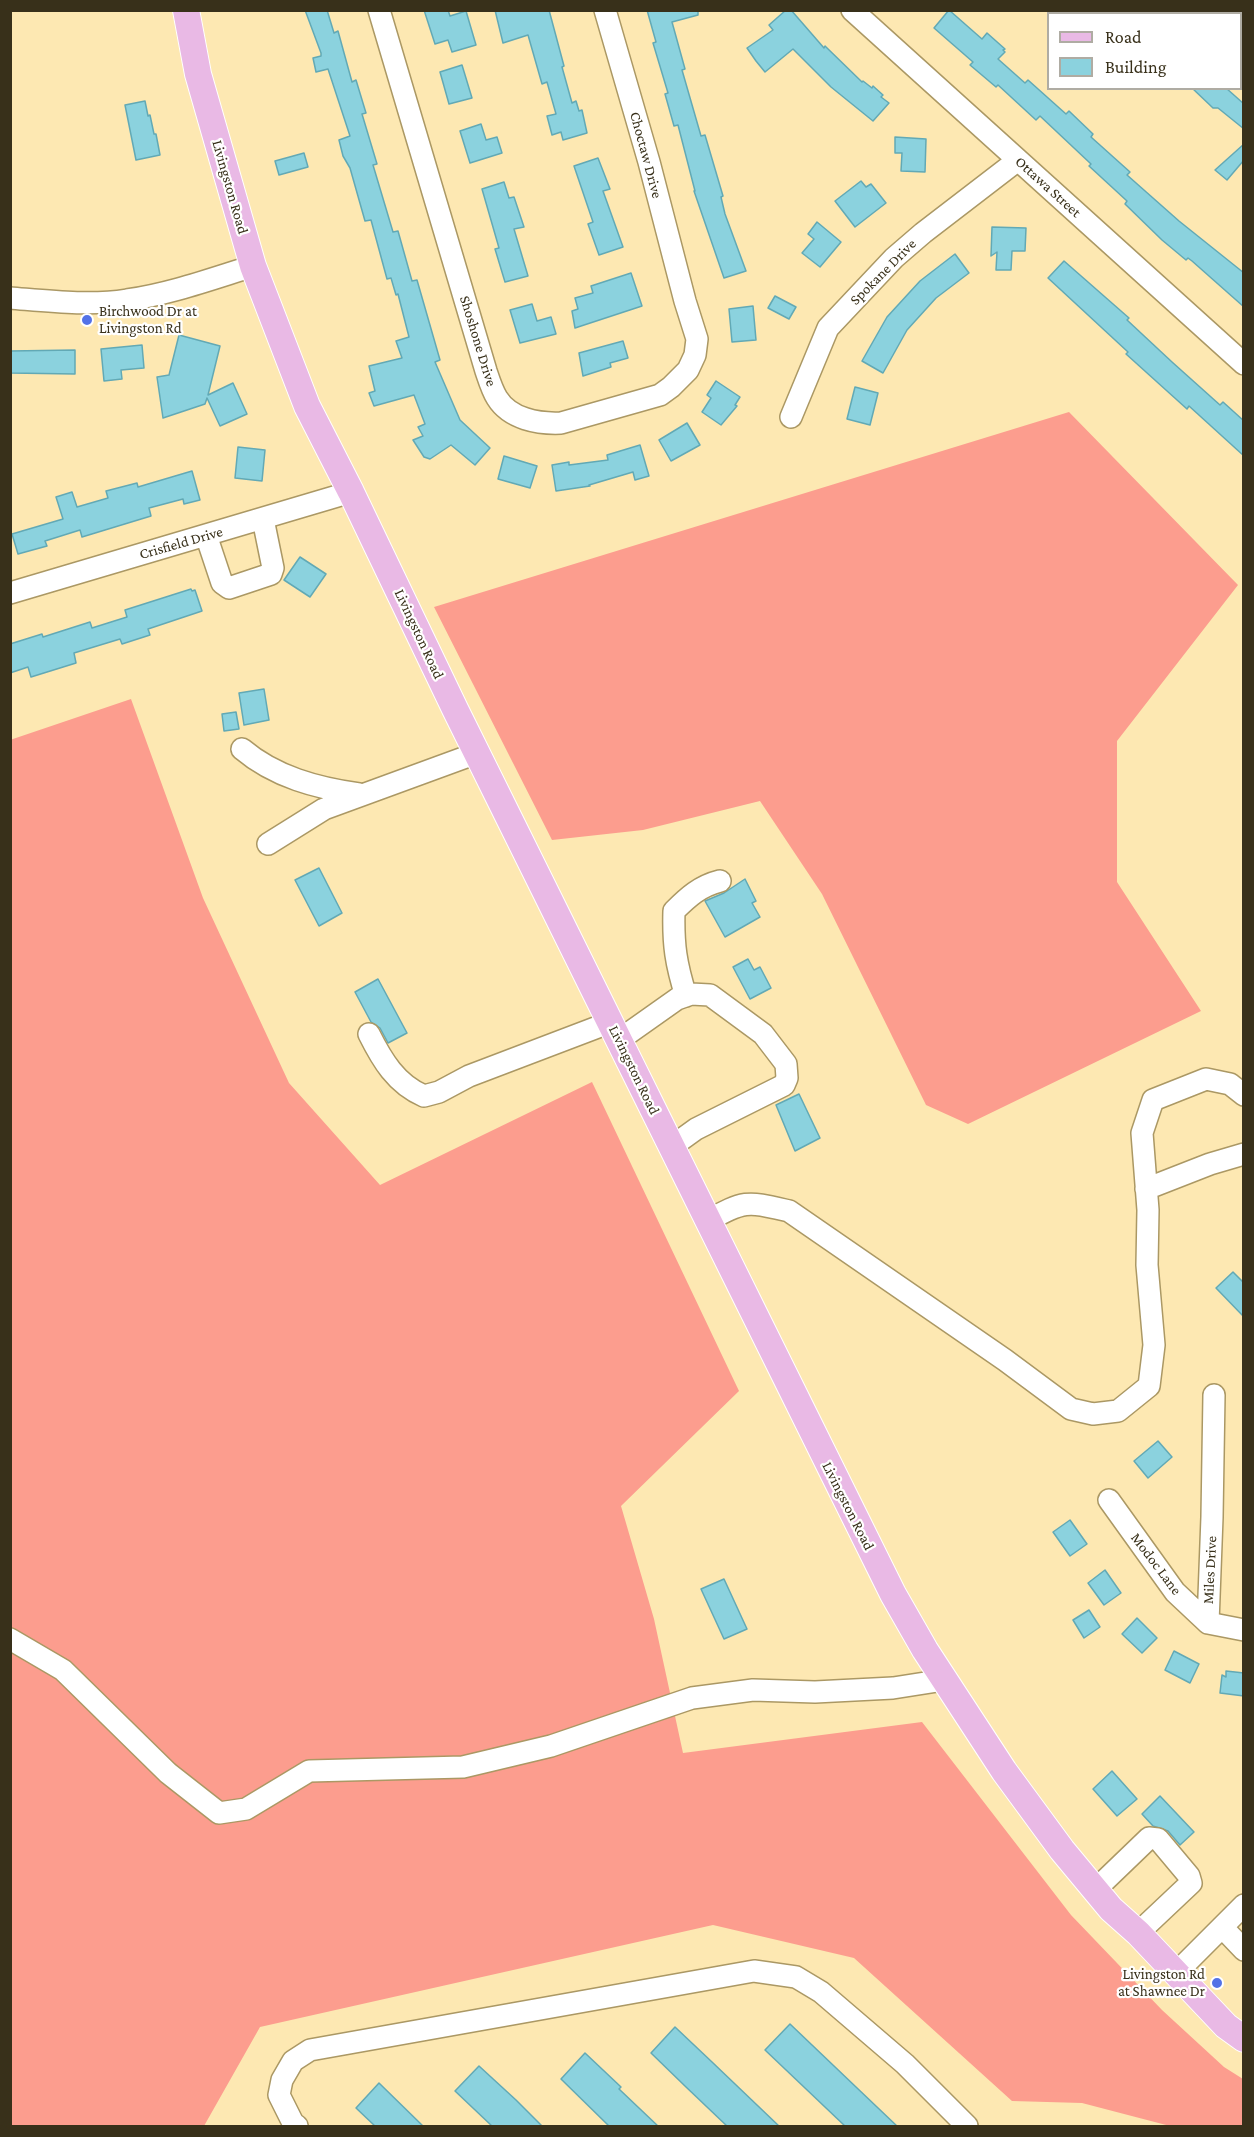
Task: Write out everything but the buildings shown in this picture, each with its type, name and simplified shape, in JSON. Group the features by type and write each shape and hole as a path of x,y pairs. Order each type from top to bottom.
{"main road":[{"name":"Livingston Road","path":"186,10 198,74 253,266 307,406 883,1575 944,1680 1004,1771 1062,1850 1111,1909 1138,1933 1226,2025 1244,2039"}],"street":[{"name":"Shoshone Drive","path":"379,10 486,371 495,396 502,405 509,411 531,421 561,423 660,394 671,387 688,369 695,355 697,339 685,301"},
{"name":"Choctaw Drive","path":"605,10 649,162 685,301"},
{"name":"Ottawa Street","path":"852,10 1244,364"},
{"name":"Spokane Drive","path":"791,417 828,328 894,258 1017,160"},
{"path":"10,298 61,302 125,300 183,288 253,266"},
{"name":"Crisfield Drive","path":"10,594 351,492"},
{"path":"206,536 222,583 229,588 271,574 273,568 270,548 262,519"},
{"path":"242,749 254,760 286,776 325,789 363,795"},
{"path":"268,844 324,809 477,753"},
{"path":"686,996 674,951 674,911 694,892 720,881"},
{"path":"369,1034 390,1070 406,1086 424,1096 439,1092 469,1076 615,1031 691,994 710,995 763,1034 786,1064 787,1078 784,1085 696,1129 671,1147"},
{"path":"707,1221 744,1204 754,1203 789,1211 1005,1360 1071,1409 1093,1414 1118,1411 1149,1386 1154,1346 1147,1265 1146,1189 1142,1133 1153,1100 1206,1079 1230,1084 1244,1095"},
{"path":"1146,1189 1210,1164 1244,1154"},
{"name":"Miles Drive","path":"1208,1623 1214,1395"},
{"name":"Modoc Lane","path":"1109,1500 1174,1592 1208,1623"},
{"path":"1208,1623 1244,1630"},
{"path":"10,1639 63,1670 168,1773 219,1813 246,1809 309,1771 463,1767 551,1746 692,1698 753,1690 814,1692 893,1688 944,1680"},
{"path":"1096,1889 1149,1838 1158,1839 1189,1876 1191,1883 1138,1933"},
{"path":"1176,1973 1244,1905"},
{"path":"1222,1927 1244,1950"},
{"path":"297,2127 279,2096 282,2080 293,2061 310,2050 754,1971 796,1977 821,1992 905,2064 967,2127"}],"shaded area":[{"path":"1069,412 1238,585 1117,741 1117,882 1201,1011 968,1124 926,1105 822,894 760,801 643,830 552,840 434,607"},
{"path":"131,699 203,898 289,1083 380,1185 592,1082 739,1391 621,1506 654,1619 683,1753 922,1722 1071,1915 1162,2010 1224,2067 1243,2079 1243,2126 1170,2126 1082,2103 1012,2101 854,1958 713,1925 260,2027 204,2126 11,2126 10,740"}],"place":[{"name":"Birchwood Dr at Livingston Rd","path":"87,320"},
{"name":"Livingston Rd at Shawnee Dr","path":"1217,1983"}]}
